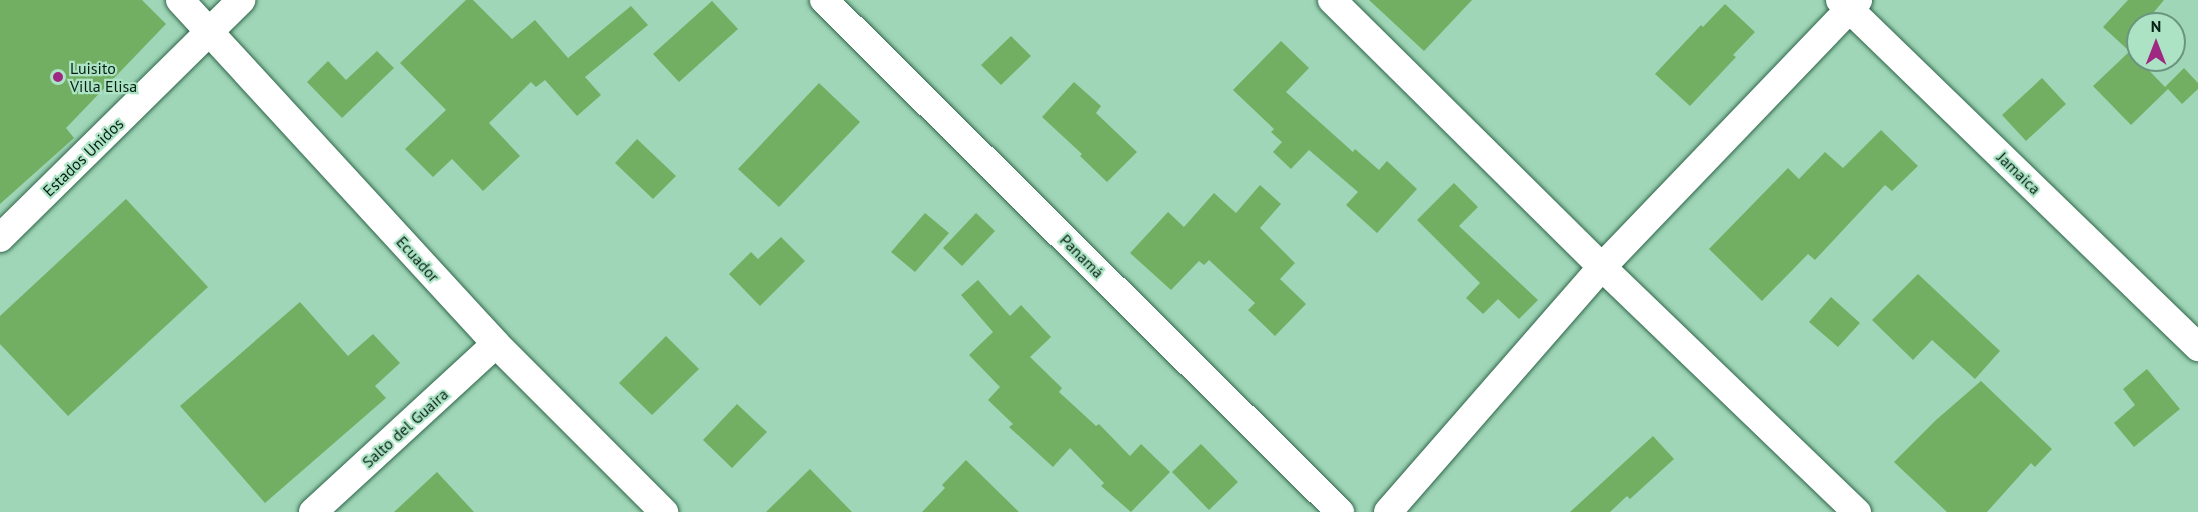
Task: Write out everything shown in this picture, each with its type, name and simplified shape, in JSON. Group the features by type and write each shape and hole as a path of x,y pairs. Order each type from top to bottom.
{"street":[{"name":"Ecuador","path":"180,0 496,344 664,512"},
{"name":"Estados Unidos","path":"0,238 241,0"},
{"name":"Panamá","path":"824,0 1340,512"},
{"path":"1332,0 1602,267 1857,512"},
{"path":"1388,512 1602,267 1849,3"},
{"name":"Jamaica","path":"1849,3 2198,347"},
{"name":"Salto del Guaira","path":"313,512 496,344"}],"building":[{"name":"Luisito Villa Elisa","path":"0,0 142,0 166,24 66,128 74,138 0,204"},
{"path":"466,0 473,0 512,39 535,20 568,58 631,6 648,25 585,77 601,95 577,116 545,80 536,87 531,82 489,123 520,156 483,191 452,159 433,177 405,149 446,110 400,63"},
{"path":"1369,0 1472,0 1424,51"},
{"path":"2128,0 2164,0 2154,12 2126,12 2126,48 2103,27"},
{"path":"712,1 738,29 679,82 653,54"},
{"path":"1725,4 1755,32 1733,55 1736,57 1690,106 1655,74 1701,25 1703,27"},
{"path":"1011,36 1031,56 1001,85 981,65"},
{"path":"1281,41 1309,68 1286,92 1353,152 1355,149 1379,170 1387,161 1417,189 1377,233 1346,205 1358,192 1309,150 1291,169 1273,152 1282,142 1271,132 1274,129 1233,90"},
{"path":"377,51 394,68 342,118 307,82 328,61 346,80"},
{"path":"2126,55 2126,72 2150,72 2165,87 2180,72 2186,70 2198,83 2198,89 2182,104 2168,89 2131,125 2093,86"},
{"path":"2042,78 2066,104 2026,141 2002,115"},
{"path":"1074,82 1101,106 1096,113 1137,152 1107,182 1080,156 1082,154 1042,117"},
{"path":"819,83 860,122 779,207 738,169"},
{"path":"1881,130 1918,166 1892,191 1885,185 1815,260 1808,254 1762,301 1709,249 1788,168 1799,179 1825,152 1843,168"},
{"path":"637,139 676,176 653,199 615,163"},
{"path":"1454,183 1478,207 1459,226 1538,300 1519,319 1498,299 1483,314 1466,298 1480,283 1417,220"},
{"path":"1260,185 1281,204 1260,228 1295,263 1280,279 1306,304 1275,336 1248,310 1255,303 1209,260 1204,265 1199,261 1171,290 1130,253 1168,212 1184,227 1214,193 1236,213"},
{"path":"126,199 208,287 68,416 0,344 0,316"},
{"path":"925,213 949,233 915,272 891,252"},
{"path":"976,213 995,231 962,266 943,248"},
{"path":"781,237 805,261 760,306 729,274 751,252 758,259"},
{"path":"1918,274 2000,351 1975,379 1932,340 1913,360 1872,320"},
{"path":"978,280 1010,316 1021,305 1051,337 1030,357 1062,388 1059,392 1096,426 1099,424 1130,456 1141,444 1170,472 1131,512 1101,486 1104,483 1070,448 1053,467 1009,427 1013,424 988,400 1000,387 969,355 993,332 961,295"},
{"path":"1831,297 1860,323 1838,347 1809,322"},
{"path":"300,302 348,356 373,334 400,363 375,386 386,398 265,503 180,406"},
{"path":"666,336 699,369 652,415 619,383"},
{"path":"2147,369 2180,409 2134,447 2114,423 2135,405 2123,389"},
{"path":"1981,381 2052,449 2035,467 2031,463 1987,512 1947,512 1894,462 1936,420"},
{"path":"737,404 767,432 732,468 703,440"},
{"path":"1653,436 1674,459 1630,499 1627,496 1610,512 1570,512"},
{"path":"1201,444 1238,482 1209,510 1172,472"},
{"path":"966,460 1019,512 922,512 945,488 942,485"},
{"path":"810,469 852,512 766,512"},
{"path":"437,472 474,512 394,512"}],"place":[{"name":"Luisito Villa Elisa","path":"58,77"}]}
